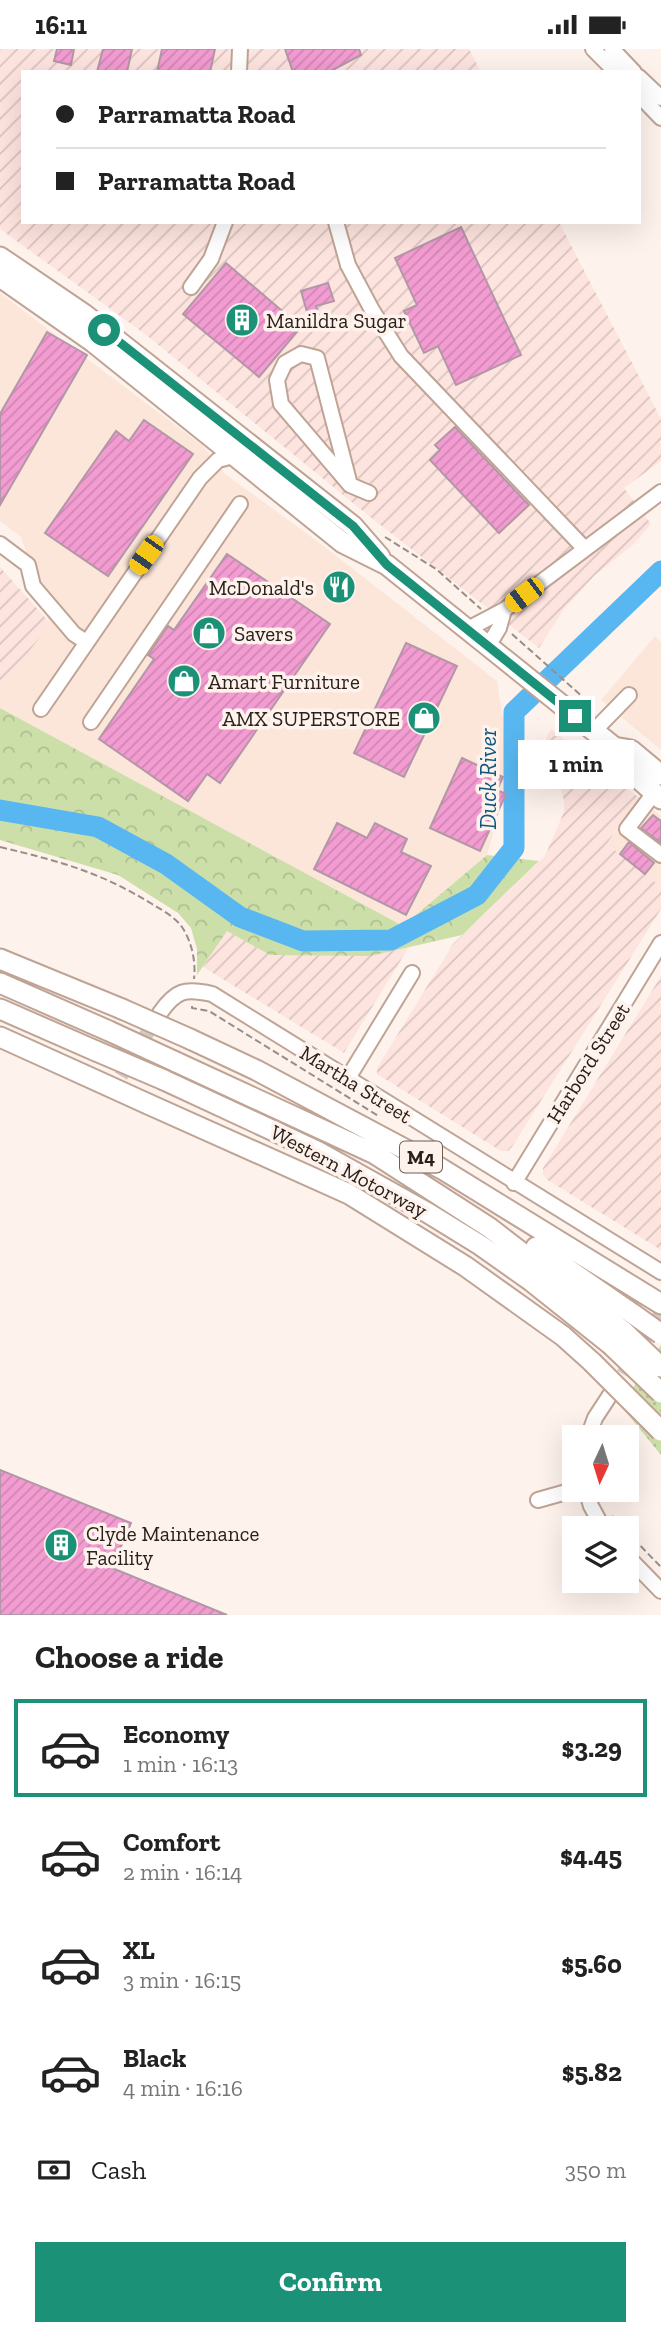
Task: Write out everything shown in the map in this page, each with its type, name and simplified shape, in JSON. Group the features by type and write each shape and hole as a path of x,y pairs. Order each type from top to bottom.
{"highway":[{"path":"0,257 83,314 353,526 387,565 614,747 621,764 659,789"},
{"path":"0,277 93,342 343,543 387,565"},
{"name":"M4","path":"0,959 190,1039 384,1136 453,1175 661,1304"},
{"name":"Western Motorway","path":"0,983 375,1154 490,1228 616,1337 661,1393"},
{"name":"Western Motorway","path":"0,1009 317,1150 480,1245 661,1367"},
{"path":"0,1037 349,1194 465,1266 563,1336 661,1431"},
{"path":"375,1154 463,1200 661,1334"}],"street":[{"path":"239,70 240,49"},
{"path":"593,49 614,70"},
{"path":"612,49 632,70"},
{"path":"641,79 661,98"},
{"path":"641,97 661,118"},
{"path":"191,286 211,259 224,224"},
{"path":"337,224 348,265 401,356 585,549"},
{"path":"350,485 317,358 300,354 285,363 277,380 281,404 350,485 369,493"},
{"path":"41,709 200,478 218,460 233,456"},
{"path":"468,629 504,610 661,492"},
{"path":"91,722 240,505"},
{"path":"0,544 28,565 33,586 74,634 86,642"},
{"path":"488,646 499,628 504,610"},
{"path":"593,731 629,695"},
{"path":"659,789 627,829 661,855"},
{"name":"Harbord Street","path":"514,1183 661,943"},
{"path":"348,1078 412,973"},
{"path":"160,1013 174,995 193,991"},
{"name":"Martha Street","path":"193,991 212,994 661,1272"},
{"path":"592,1425 610,1395"},
{"path":"538,1500 562,1493"},
{"path":"639,1568 661,1591"}],"path":[{"path":"523,644 585,699"},
{"path":"0,848 89,871 120,884 164,911 181,925 189,941 195,967 193,991"},
{"path":"639,1544 661,1567"}],"shaded area":[{"path":"0,49 469,49 480,70 21,70 21,224 560,224 661,419 661,461 624,488 651,524 634,544 595,575 564,609 539,648 374,520 145,334 0,229"},
{"path":"0,293 203,446 225,474 317,541 497,681 511,769 487,855 403,926 0,708 0,687 50,624 21,537 0,521"},
{"path":"0,567 51,624 0,687"},
{"path":"655,636 661,642 661,750 601,700"},
{"path":"551,729 637,796 607,844 661,887 661,909 512,1147 508,1151 501,1151 377,1074 377,1068 453,944 545,856 564,812 564,800 546,738"},
{"path":"637,796 661,816 661,887 607,844"},
{"path":"227,930 270,955 412,942 344,1053 203,967"},
{"path":"661,976 661,1250 546,1179 543,1168"}],"green space":[{"path":"0,708 403,926 487,855 539,861 462,935 370,956 270,955 227,931 197,975 197,949 191,928 178,913 118,875 0,840"},
{"path":"661,1345 661,1455 621,1406"}],"building":[{"path":"57,49 74,49 71,65 54,61"},
{"path":"103,49 132,49 127,70 98,70"},
{"path":"162,49 215,49 210,70 157,70"},
{"path":"285,49 359,49 361,55 333,70 292,70"},
{"path":"461,227 521,355 456,385 438,346 424,353 404,311 417,305 395,258"},
{"name":"Manildra Sugar","path":"226,263 301,327 259,377 183,314"},
{"path":"328,283 334,301 316,306 319,316 309,319 301,291"},
{"path":"47,332 87,355 0,505 0,414"},
{"path":"144,420 193,454 108,576 45,533 116,431 129,441"},
{"path":"455,427 529,505 499,533 430,460 440,450 435,445"},
{"path":"227,554 330,624 220,783 207,774 188,801 99,739 154,659 148,655 168,626 174,630"},
{"path":"406,643 457,666 404,777 354,753"},
{"path":"462,758 503,777 497,790 506,794 480,851 430,828"},
{"path":"653,815 661,821 661,843 641,828"},
{"path":"337,823 367,838 375,823 407,839 401,852 431,866 406,915 314,869"},
{"path":"629,842 654,863 645,874 620,854"},
{"name":"Clyde Maintenance Facility","path":"0,1470 131,1523 112,1568 227,1615 0,1615"}],"waterway":[{"name":"Duck River","path":"0,810 98,827 166,864 240,917 303,941 391,940 477,895 514,848 514,712 661,571"}],"tunnel":[{"path":"110,1094 157,1017"},
{"path":"612,1392 661,1313"}],"place":[{"name":"Manildra Sugar","path":"242,320"},
{"name":"McDonald's","path":"339,587"},
{"name":"Savers","path":"209,633"},
{"name":"Amart Furniture","path":"184,681"},
{"name":"AMX SUPERSTORE","path":"424,718"},
{"name":"Clyde Maintenance Facility","path":"61,1545"}],"route":[{"path":"104,330 353,526 387,565 575,716"}]}
